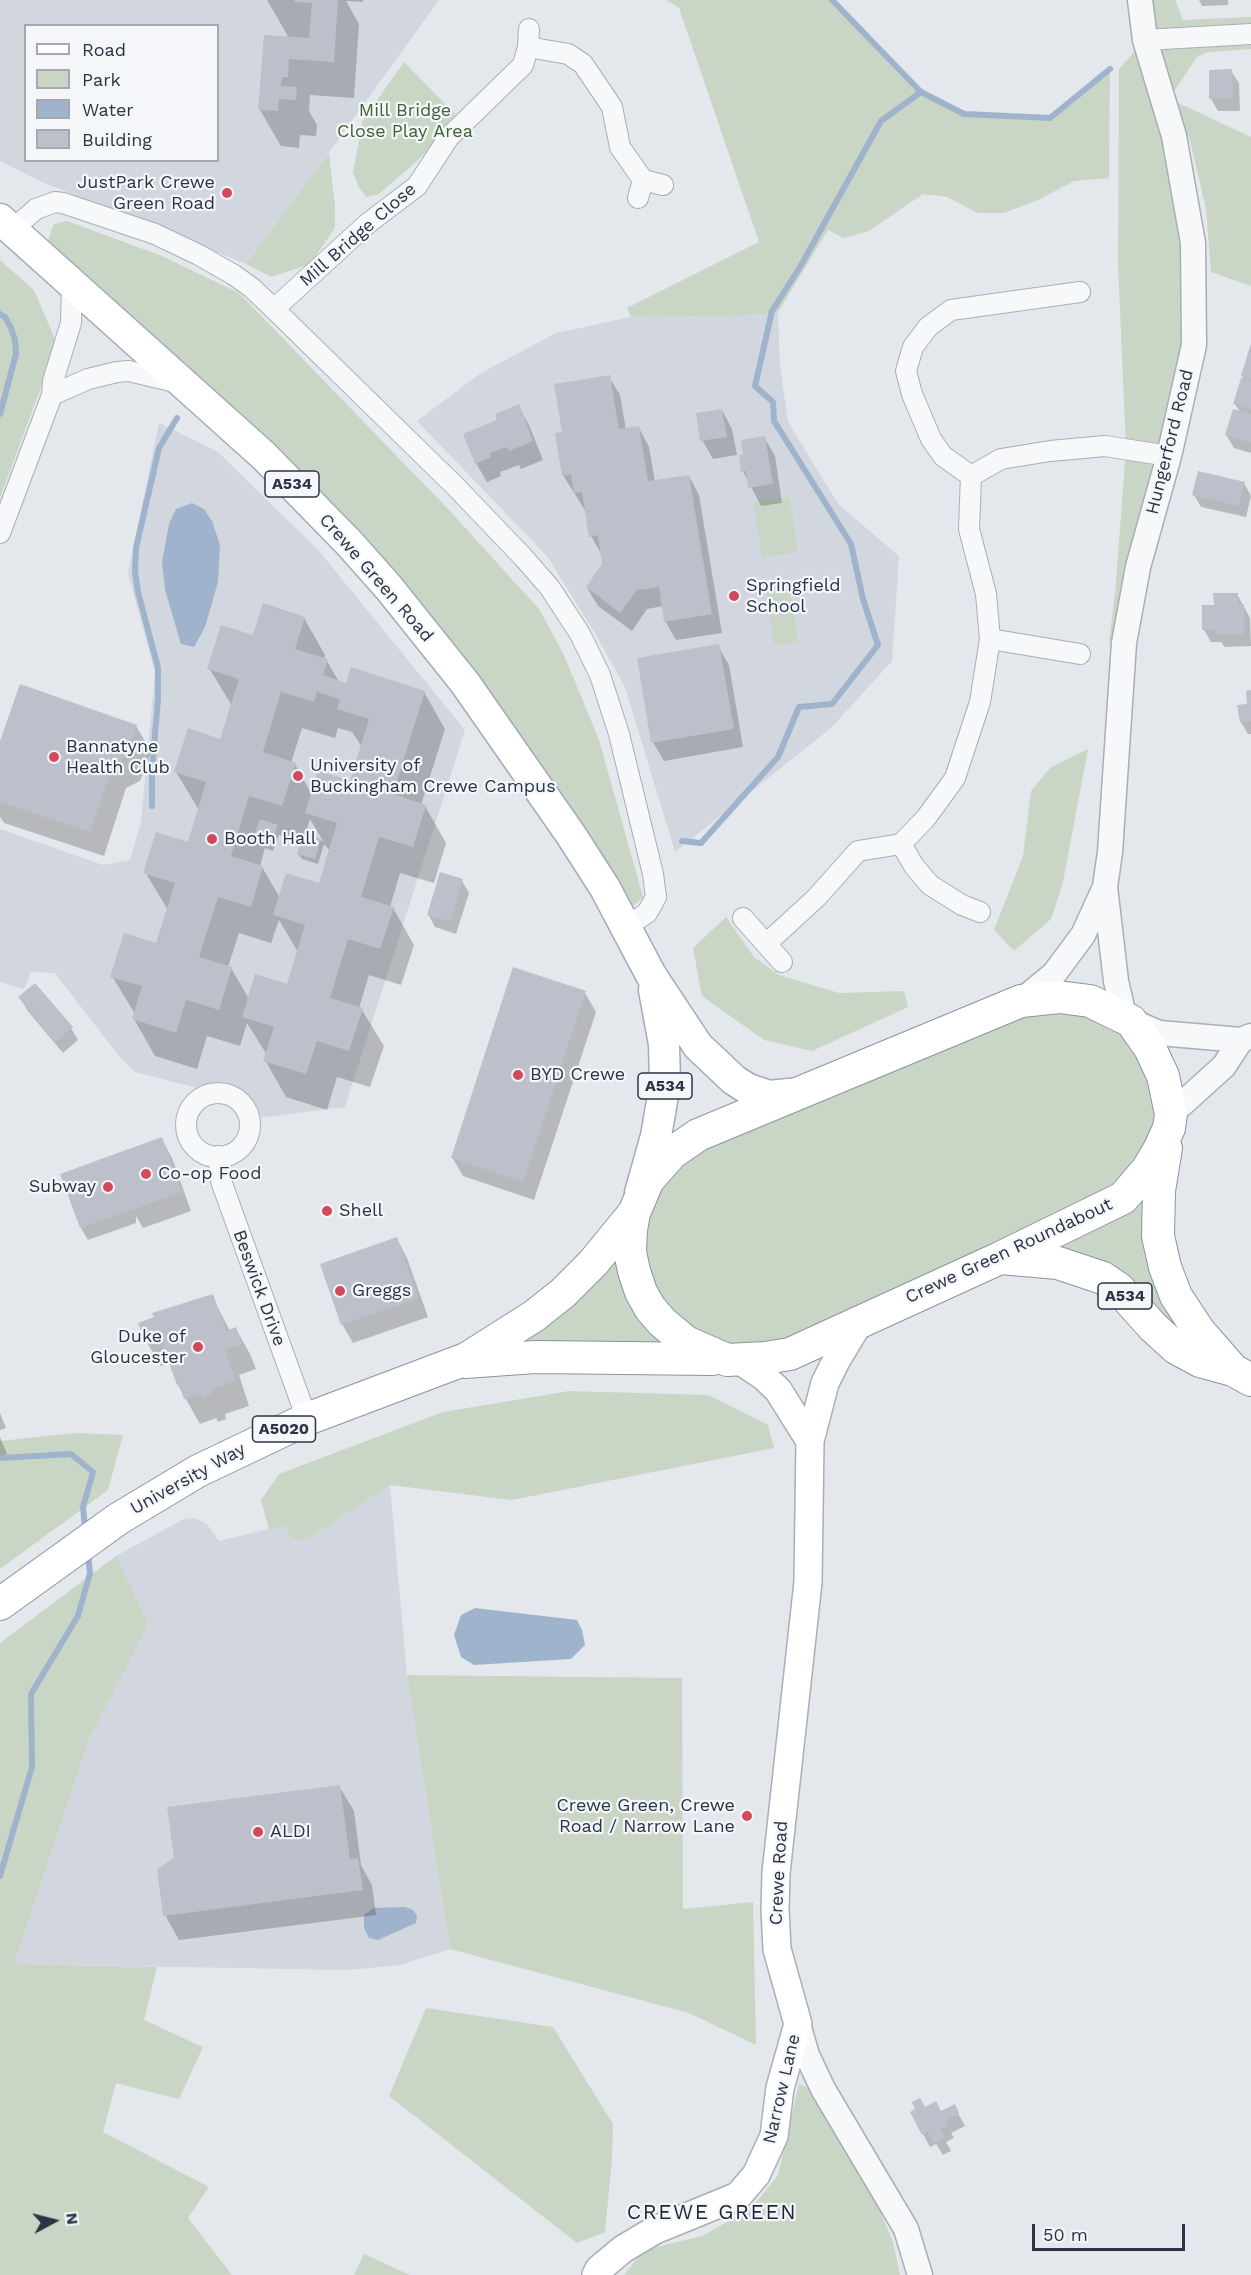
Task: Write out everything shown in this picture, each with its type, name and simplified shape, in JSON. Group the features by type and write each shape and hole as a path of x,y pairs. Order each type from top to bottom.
{"highway":[{"path":"733,1360 686,1342 668,1328 650,1308 641,1292 634,1271 630,1252 637,1204 657,1167 686,1142 1021,1001 1059,997 1090,1001 1127,1018 1150,1048 1163,1076 1170,1121"},
{"name":"Crewe Green Roundabout","path":"733,1360 790,1354 1000,1258 1123,1198 1147,1170 1160,1150 1170,1121"},
{"name":"A534","path":"1170,1121 1159,1191 1158,1236 1165,1267 1176,1296 1198,1331 1242,1375"},
{"name":"University Way","path":"0,1605 57,1561 118,1519 198,1471 307,1419 461,1362 534,1316 563,1293 593,1263 637,1204"},
{"name":"A534","path":"1000,1258 1058,1263 1103,1278 1119,1289 1153,1327 1176,1348 1200,1361 1242,1375"},
{"name":"University Way","path":"461,1362 535,1357 733,1360"}],"main road":[{"name":"Crewe Green Road","path":"6,225 189,386 270,461 342,536 434,643 516,753 571,835 627,926 651,975 698,1046 734,1080 748,1089 769,1096 802,1093"},
{"name":"Crewe Green Road","path":"637,1204 656,1136 665,1084 664,1044 651,975"},
{"name":"Crewe Road","path":"798,2024 777,1949 775,1900 808,1582 810,1441 825,1383 860,1321"},
{"path":"733,1360 763,1376 778,1390 810,1441"},
{"name":"Narrow Lane","path":"596,2275 599,2269 623,2249 655,2230 738,2196 756,2175 774,2136 780,2088 798,2024"}],"street":[{"name":"Hungerford Road","path":"1127,1018 1116,981 1105,887 1110,852 1125,634 1138,567 1169,456 1194,345 1193,243 1174,136 1145,40 1140,0"},
{"path":"1145,40 1251,34"},
{"name":"Mill Bridge Close","path":"274,309 367,224 417,186 449,137 523,65 529,38 568,54 583,64 612,107 620,147 640,189 663,184"},
{"path":"6,225 36,209 55,202 63,203 155,234 200,255 252,288 448,479 523,557 550,588 580,634 596,666 619,734 656,888 656,897 647,913 627,926"},
{"path":"0,533 52,395 53,381 71,323 72,282"},
{"path":"971,476 943,456 932,439 912,394 906,371 913,348 928,327 951,310 1080,292"},
{"path":"52,395 88,379 129,371 189,386"},
{"path":"971,476 1001,459 1050,451 1105,446 1169,456"},
{"path":"766,945 817,897 858,851 901,844 926,818 955,778 980,702 990,639 986,594 969,529 971,476"},
{"path":"990,639 1080,654"},
{"path":"901,844 914,866 930,885 962,905 980,912"},
{"name":"Hungerford Road","path":"1021,1001 1054,974 1083,935 1105,887"},
{"path":"743,918 782,962"},
{"path":"1127,1018 1159,1033 1246,1038"},
{"path":"1170,1121 1224,1066 1246,1038"},
{"name":"Beswick Drive","path":"218,1156 221,1181 307,1419"},
{"name":"Crewe Road","path":"798,2024 807,2055 824,2089 906,2229 920,2275"}],"shaded area":[{"path":"0,0 439,0 246,264 40,181 0,161"},
{"name":"Springfield School","path":"778,312 780,366 788,422 838,504 899,556 892,661 831,728 675,852 625,687 596,635 547,556 417,421 481,373 556,333 631,317 733,316"},
{"name":"University of Buckingham Crewe Campus","path":"159,423 218,452 319,551 465,730 345,1107 249,1119 217,1093 135,1072 118,1055 55,973 31,972 24,989 0,982 0,829 103,865 130,860 141,822 155,672 128,573"},
{"path":"390,1485 407,1675 450,1949 400,1965 348,1970 14,1964 88,1742 147,1624 116,1556 184,1519 194,1518 207,1524 219,1541 285,1525 308,1539"}],"green space":[{"path":"666,0 832,0 921,92 964,114 1050,118 1110,69 1109,178 1074,181 1040,199 1004,213 978,213 947,197 923,194 869,231 844,238 828,230 778,312 733,316 631,317 627,308 759,242 679,8"},
{"path":"1140,0 1175,0 1183,20 1251,17 1251,49 1208,52 1197,57 1175,90 1160,90 1174,136 1194,345 1124,643 1109,641 1115,595 1126,449 1118,264 1119,69 1145,40"},
{"name":"Mill Bridge Close Play Area","path":"404,62 455,114 416,162 379,194 366,197 358,186 353,172 363,120"},
{"path":"1174,101 1251,137 1251,286 1211,272 1206,209 1191,144"},
{"path":"329,153 335,228 310,264 271,277 246,264"},
{"path":"67,221 162,256 239,293 449,510 539,609 564,655 599,740 643,897 632,907 490,695 47,243 54,224"},
{"path":"0,260 34,290 57,344 0,498"},
{"path":"790,497 798,552 762,557 753,502"},
{"path":"788,580 798,641 774,645 765,584"},
{"path":"1088,749 1063,882 1051,919 1014,951 994,930 1023,856 1031,791 1050,768"},
{"path":"726,917 754,957 779,975 839,993 904,991 908,1007 812,1051 764,1040 702,996 693,948"},
{"path":"1021,1001 1090,1001 1163,1076 1158,1236 1233,1370 1119,1289 1000,1258 790,1354 535,1357 503,1336 534,1316 644,1178"},
{"path":"569,1391 708,1395 768,1425 774,1448 512,1500 390,1485 308,1539 292,1539 285,1526 269,1530 261,1500 279,1474 443,1412"},
{"path":"75,1433 123,1435 108,1490 0,1569 0,1441"},
{"path":"116,1556 148,1624 88,1742 14,1964 157,1967 144,2020 203,2047 179,2099 116,2083 103,2132 209,2187 188,2218 232,2275 0,2275 0,1643"},
{"path":"407,1675 682,1678 683,1909 753,1902 756,2045 689,2013 450,1949"},
{"path":"426,2008 553,2027 613,2124 605,2232 577,2243 389,2096"},
{"path":"799,2084 811,2089 875,2200 893,2242 900,2275 624,2275 644,2250 702,2236 751,2209 778,2175"},
{"path":"364,2254 410,2275 354,2275"}],"water":[{"path":"192,503 204,509 212,521 220,545 218,582 205,627 194,647 181,644 165,590 162,562 169,524 176,509"},
{"path":"475,1608 577,1620 585,1645 571,1659 474,1665 461,1657 454,1635 461,1615"},
{"path":"405,1907 413,1910 417,1916 416,1923 378,1940 369,1938 364,1928 364,1915 374,1908"}],"building":[{"path":"295,0 338,0 334,62 289,59 288,77 282,77 281,86 297,87 296,100 279,99 278,111 258,110 264,35 309,38 312,3 294,2"},
{"path":"1232,69 1233,98 1209,99 1209,70"},
{"path":"1251,346 1251,379 1241,376"},
{"path":"610,375 619,429 639,426 648,481 689,475 712,614 664,622 659,587 637,590 620,613 586,587 602,564 598,535 589,537 582,492 574,493 571,474 562,476 555,433 562,432 554,384"},
{"path":"1241,378 1251,380 1251,409 1233,404"},
{"path":"519,404 533,441 509,451 507,447 490,453 491,457 475,464 463,434 497,420 495,414"},
{"path":"722,409 727,437 700,441 696,413"},
{"path":"1233,409 1251,414 1251,443 1225,435"},
{"path":"765,436 773,484 748,488 746,471 741,472 739,455 743,455 741,440"},
{"path":"1198,471 1245,482 1239,506 1192,495"},
{"path":"1213,593 1238,593 1238,604 1244,604 1244,634 1216,635 1216,630 1202,630 1202,605 1214,605"},
{"name":"Booth Hall","path":"263,603 305,617 295,649 328,659 323,675 346,683 351,667 425,691 393,794 426,805 413,847 379,837 361,897 394,907 380,949 348,939 330,998 363,1008 349,1051 317,1041 306,1074 263,1061 274,1027 242,1017 255,974 287,984 305,925 273,915 286,873 319,883 337,823 305,813 318,770 350,781 369,719 337,709 340,699 317,692 314,702 281,692 263,752 296,763 282,806 249,796 231,856 263,866 251,907 218,897 199,957 232,967 219,1010 186,1000 176,1033 132,1019 142,986 110,977 124,933 156,943 175,883 143,873 156,832 188,842 206,782 174,772 188,728 220,739 239,679 207,669 221,625 253,635"},
{"path":"719,644 734,729 651,743 637,658"},
{"path":"20,684 137,725 126,756 113,763 90,832 0,802 0,741"},
{"path":"1251,690 1251,721 1240,723 1237,705 1247,704 1246,691"},
{"path":"260,819 278,825 270,846 253,840"},
{"path":"303,833 321,839 315,859 297,854"},
{"path":"440,872 463,879 450,922 427,915"},
{"name":"BYD Crewe","path":"513,967 586,991 523,1182 451,1158"},
{"path":"35,983 73,1027 55,1042 18,997"},
{"path":"162,1137 182,1192 80,1228 60,1174"},
{"path":"397,1237 418,1298 341,1325 320,1264"},
{"name":"Duke of Gloucester","path":"213,1294 226,1331 236,1327 242,1344 225,1350 236,1380 211,1389 213,1393 202,1397 201,1393 184,1399 159,1336 145,1341 138,1323 154,1317 152,1313"},
{"name":"ALDI","path":"340,1785 350,1859 358,1858 363,1890 163,1916 157,1869 174,1858 167,1807"},
{"path":"920,2098 925,2107 936,2101 941,2111 955,2104 959,2113 946,2120 948,2125 940,2129 945,2138 934,2143 928,2132 922,2135 910,2112 915,2109 912,2102"}],"waterway":[{"path":"832,0 921,92 964,114 1050,118 1110,69"},
{"path":"682,841 701,843 778,757 799,707 832,704 878,645 863,599 851,544 774,421 773,402 755,386 772,311 800,267 881,121 921,92"},
{"path":"0,314 5,317 11,328 16,354 0,414"},
{"path":"152,806 158,668 138,592 135,572 136,548 159,448 177,418"},
{"path":"0,1458 71,1454 93,1472 83,1507 85,1529"},
{"path":"0,1876 32,1767 31,1694 78,1616 90,1573 88,1554"}],"place":[{"name":"JustPark Crewe Green Road","path":"227,193"},
{"name":"Springfield School","path":"734,596"},
{"name":"Bannatyne Health Club","path":"54,757"},
{"name":"University of Buckingham Crewe Campus","path":"298,776"},
{"name":"Booth Hall","path":"212,839"},
{"name":"BYD Crewe","path":"518,1075"},
{"name":"Co-op Food","path":"146,1174"},
{"name":"Subway","path":"108,1187"},
{"name":"Shell","path":"327,1211"},
{"name":"Greggs","path":"340,1291"},
{"name":"Duke of Gloucester","path":"198,1347"},
{"name":"Crewe Green, Crewe Road / Narrow Lane","path":"747,1816"},
{"name":"ALDI","path":"258,1832"}],"district":[{"name":"CREWE GREEN","path":"712,2213"}]}
